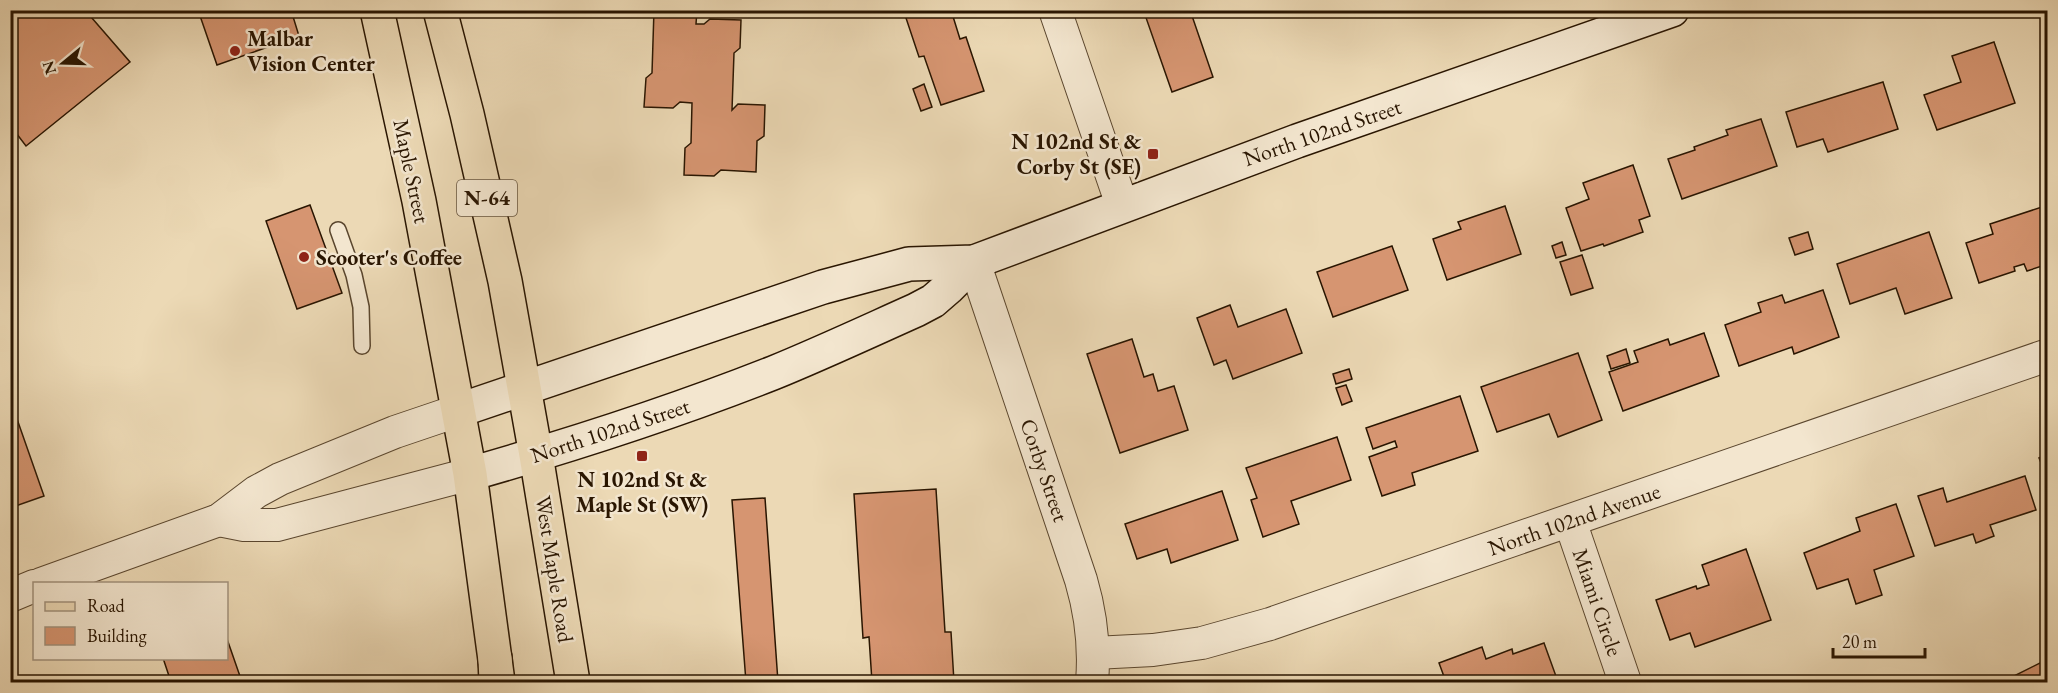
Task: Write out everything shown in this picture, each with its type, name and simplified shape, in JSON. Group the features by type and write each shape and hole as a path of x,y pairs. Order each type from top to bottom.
{"main road":[{"name":"Maple Street","path":"377,10 419,201 470,474"},
{"name":"N-64","path":"440,10 487,197 536,456"},
{"name":"North 102nd Street","path":"457,411 823,287 871,273 909,264 974,262 1612,20 1672,10"},
{"name":"North 102nd Street","path":"470,474 536,456 717,394 788,366 884,325 933,301 974,262"},
{"name":"West Maple Road","path":"536,456 573,682"},
{"path":"470,474 496,674"}],"street":[{"path":"1054,10 1122,205"},
{"name":"Corby Street","path":"974,262 1082,580 1088,605 1093,668"},
{"name":"North 102nd Avenue","path":"1093,668 1153,650 1202,643 1270,624 2048,355"},
{"name":"North 102nd Street","path":"47,582 219,520 248,498 280,479 384,436 457,411"},
{"name":"North 102nd Street","path":"219,520 255,526 285,524 470,474"},
{"name":"Miami Circle","path":"1570,521 1625,682"},
{"path":"10,596 33,586"}],"lane":[{"path":"338,230 354,275 361,307 362,346"}],"building":[{"path":"10,10 85,10 130,62 26,146 13,129 10,132"},
{"name":"Malbar Vision Center","path":"198,10 291,10 299,36 217,65"},
{"path":"613,10 645,10 642,14 613,12"},
{"path":"654,10 697,10 696,24 704,24 710,19 741,20 740,48 734,53 732,110 738,104 765,105 764,136 757,141 756,172 721,170 714,176 684,175 685,148 691,143 692,103 680,102 673,108 644,107 646,78 652,73"},
{"path":"919,10 951,10 960,39 966,37 984,91 941,105 924,56 919,57 905,15"},
{"path":"1148,10 1190,10 1213,77 1172,92 1144,12"},
{"path":"1994,42 2015,103 1937,130 1924,95 1961,82 1952,56"},
{"path":"1883,82 1898,129 1828,152 1823,139 1797,147 1786,112"},
{"path":"924,84 932,107 921,111 913,89"},
{"path":"1761,119 1777,166 1682,199 1668,159 1728,135 1726,130"},
{"path":"1633,165 1650,216 1639,220 1643,232 1604,246 1603,244 1581,251 1566,208 1589,199 1583,183"},
{"name":"Scooter's Coffee","path":"310,205 342,293 297,309 266,221"},
{"path":"2048,205 2048,264 2027,271 2024,264 2014,267 2015,271 1979,283 1966,243 1993,234 1990,224"},
{"path":"1505,206 1521,254 1447,280 1433,239 1461,229 1458,222"},
{"path":"1808,232 1813,249 1795,255 1789,238"},
{"path":"1929,232 1952,298 1905,314 1896,288 1850,304 1837,264"},
{"path":"1562,242 1566,255 1556,258 1552,246"},
{"path":"1392,246 1408,290 1333,317 1317,272"},
{"path":"1582,255 1593,288 1571,295 1560,262"},
{"path":"1823,290 1839,337 1794,354 1792,347 1739,366 1725,325 1761,312 1758,303 1782,295 1785,303"},
{"path":"1230,305 1238,327 1286,309 1302,353 1233,379 1226,360 1214,365 1197,318"},
{"path":"1704,333 1719,376 1623,411 1609,372 1638,362 1634,351 1668,339 1670,345"},
{"path":"1132,339 1144,377 1153,374 1158,391 1174,386 1188,430 1120,453 1087,354"},
{"path":"1626,349 1630,363 1611,369 1607,356"},
{"path":"1578,353 1602,420 1558,437 1549,414 1497,432 1481,387"},
{"path":"1349,369 1352,379 1336,384 1333,374"},
{"path":"1346,385 1352,401 1342,405 1336,388"},
{"path":"1460,396 1478,451 1412,473 1415,485 1382,496 1369,457 1397,447 1395,441 1373,449 1366,428"},
{"path":"10,399 44,496 10,508"},
{"path":"1337,437 1351,480 1291,501 1299,524 1263,537 1251,500 1257,498 1246,468"},
{"path":"2048,454 2048,480 2039,458"},
{"path":"2025,476 2036,510 1990,525 1994,536 1976,543 1973,534 1935,546 1918,496 1943,488 1947,502"},
{"path":"936,489 945,632 951,632 954,682 872,682 869,637 863,638 854,494"},
{"path":"1222,491 1238,540 1171,563 1167,549 1137,559 1125,524"},
{"path":"765,498 778,682 746,682 732,500"},
{"path":"1896,504 1914,556 1874,570 1882,595 1856,604 1848,579 1817,589 1804,553 1860,531 1856,518"},
{"path":"1746,549 1771,620 1695,647 1690,633 1670,640 1656,600 1696,586 1697,589 1709,585 1702,565"},
{"path":"228,642 242,682 171,682 164,660 228,660"},
{"path":"1544,643 1557,679 1548,682 1446,682 1439,663 1482,647 1486,659 1512,649 1513,654"},
{"path":"2048,659 2048,682 2002,682"},
{"path":"1786,677 1788,682 1771,682"}],"place":[{"name":"Malbar Vision Center","path":"235,51"},
{"name":"N 102nd St & Corby St (SE)","path":"1153,154"},
{"name":"Scooter's Coffee","path":"304,257"},
{"name":"N 102nd St & Maple St (SW)","path":"642,456"}]}
